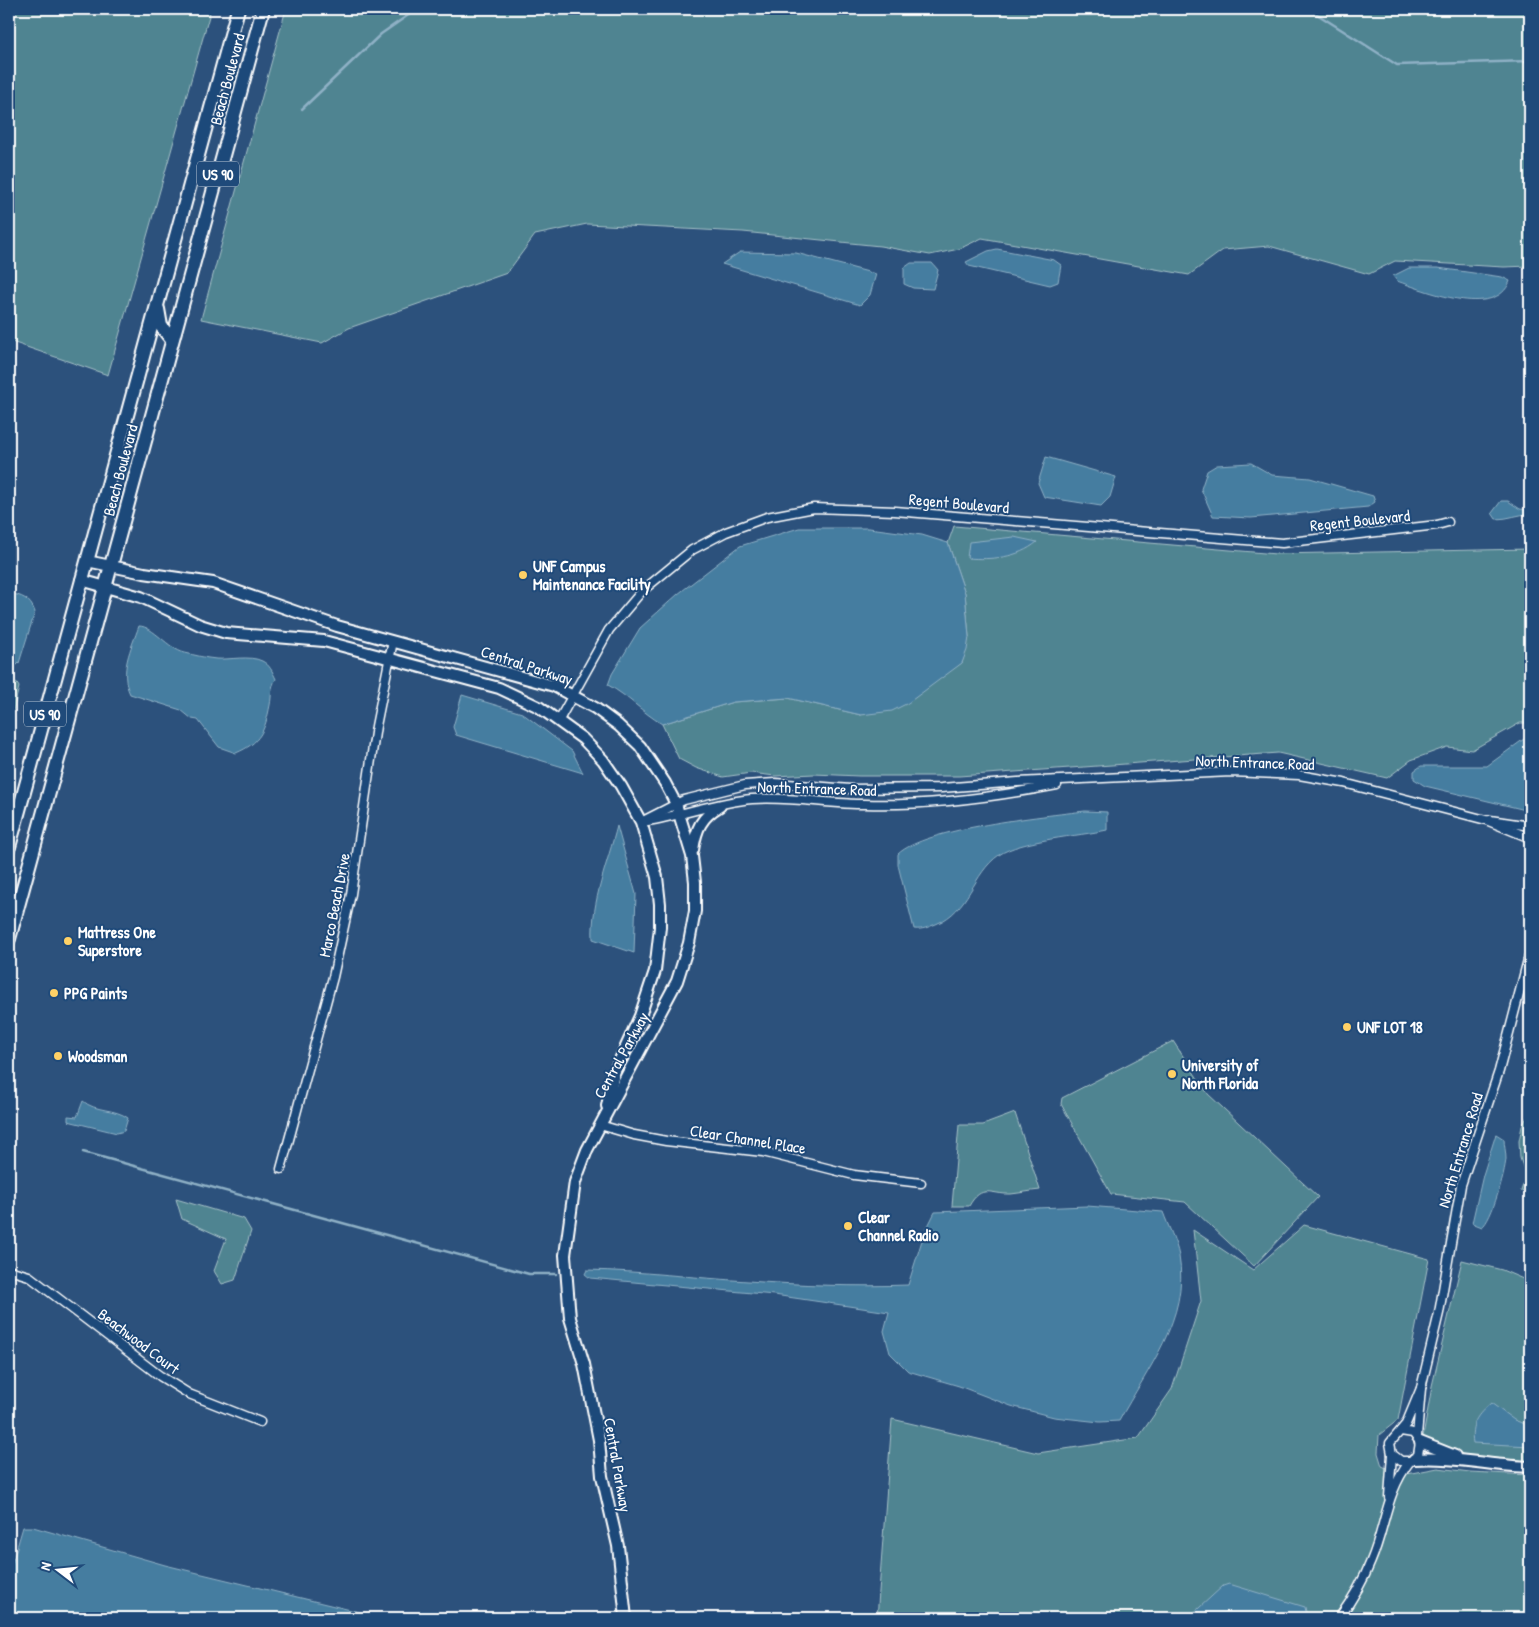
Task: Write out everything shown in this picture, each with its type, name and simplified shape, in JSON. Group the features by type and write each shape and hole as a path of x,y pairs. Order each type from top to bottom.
{"highway":[{"name":"US 90","path":"9,847 238,9"},
{"name":"Beach Boulevard","path":"9,939 263,9"},
{"path":"157,304 160,326 172,340"},
{"path":"145,348 154,342 172,340"}],"street":[{"name":"Regent Boulevard","path":"559,720 609,630 642,591 664,571 692,550 726,532 767,517 814,508 895,510 1282,543 1437,525 1448,522"},
{"name":"Central Parkway","path":"87,560 144,573 213,583 337,626 534,679 574,695 618,725 640,746 665,783 676,804 692,856 694,911 690,943 677,981 587,1150 575,1182 569,1212 565,1255 570,1318 584,1364 599,1440 602,1476 618,1546 626,1618"},
{"name":"Central Parkway","path":"81,580 141,597 200,625 226,633 324,641 499,688 539,707 583,739 603,760 621,786 641,822 657,877 660,904 658,948 649,991 614,1072 602,1121"},
{"name":"Marco Beach Drive","path":"281,1170 333,977 352,894 376,726 394,641"},
{"name":"North Entrance Road","path":"641,822 676,804 723,789 774,783 891,790 1231,772 1299,776 1383,792 1486,820"},
{"name":"North Entrance Road","path":"641,822 750,800 772,798 866,804 943,801 1020,792 1078,781"},
{"path":"891,790 900,794 907,803"},
{"path":"692,856 699,824 710,812 720,806"},
{"path":"1486,820 1530,826"},
{"path":"1486,820 1530,838"},
{"name":"North Entrance Road","path":"1421,1388 1439,1313 1461,1185 1499,1071 1530,952"},
{"name":"Clear Channel Place","path":"602,1121 634,1135 666,1141 763,1152 854,1175 921,1183"},
{"name":"Beachwood Court","path":"9,1270 29,1276 132,1356 189,1394 260,1422"},
{"path":"1339,1618 1356,1595 1372,1560 1390,1497 1392,1454 1390,1443 1392,1438 1401,1431 1421,1388"},
{"path":"1390,1497 1420,1450 1421,1388"},
{"path":"1401,1431 1408,1431 1419,1439 1468,1461"},
{"path":"1392,1454 1401,1461 1468,1461 1530,1468"}],"green space":[{"path":"9,9 211,9 108,375 9,341"},
{"path":"286,9 1530,9 1530,266 1504,267 1395,261 1369,274 1269,246 1223,250 1189,275 982,238 959,249 930,255 880,246 743,232 587,224 535,235 507,273 349,328 322,343 201,319"},
{"path":"954,526 1276,554 1530,549 1530,723 1520,723 1472,750 1447,747 1411,760 1387,778 1278,753 959,776 814,774 775,776 751,773 723,777 696,768 679,759 662,724 733,702 788,698 861,715 962,663 969,637 965,593 948,543"},
{"path":"9,680 16,682 19,687 9,727"},
{"path":"1173,1041 1208,1094 1318,1197 1254,1266 1185,1202 1111,1194 1061,1104 1062,1098"},
{"path":"1530,1112 1530,1194 1521,1191 1526,1175 1520,1158 1519,1141 1522,1126"},
{"path":"1015,1113 1040,1190 1011,1194 983,1192 969,1206 952,1206 959,1125 983,1125"},
{"path":"176,1199 244,1219 251,1231 235,1280 222,1284 214,1271 226,1239 182,1219"},
{"path":"1304,1225 1429,1259 1398,1420 1379,1435 1378,1453 1382,1466 1401,1475 1438,1468 1470,1472 1530,1475 1530,1618 877,1618 892,1419 1038,1453 1138,1438 1172,1389 1201,1301 1193,1230 1253,1270"},
{"path":"1462,1260 1502,1270 1530,1282 1530,1461 1470,1457 1423,1437 1432,1386"}],"water":[{"path":"997,249 1054,260 1061,265 1058,282 1050,285 969,266 966,262 988,251"},
{"path":"740,252 796,253 876,274 870,295 860,305 722,264"},
{"path":"911,263 932,263 938,270 933,289 913,288 904,284 904,268"},
{"path":"1409,268 1438,268 1502,277 1510,281 1502,293 1490,299 1475,301 1458,299 1397,281 1393,276"},
{"path":"1046,457 1116,477 1110,497 1101,506 1044,497 1038,483"},
{"path":"1251,463 1272,475 1310,478 1373,496 1375,502 1368,507 1251,518 1213,516 1201,489 1207,471 1217,465"},
{"path":"1501,501 1508,501 1520,509 1530,510 1530,514 1496,519 1492,513"},
{"path":"799,528 869,528 922,535 948,543 965,593 969,637 962,663 908,703 892,711 861,715 788,698 733,702 662,724 608,685 612,674 640,628 678,594 740,546"},
{"path":"1014,537 1037,542 1013,555 985,559 967,558 969,542"},
{"path":"9,593 25,598 35,612 19,663 13,669 9,668"},
{"path":"139,626 150,630 179,651 185,653 216,659 252,658 267,664 276,679 272,689 266,722 260,735 251,745 236,753 219,747 198,720 192,719 181,710 130,694 126,677 127,660"},
{"path":"462,695 522,713 572,751 583,773 456,735 453,727"},
{"path":"1530,737 1530,811 1425,786 1414,779 1414,771 1421,766 1487,766 1524,739"},
{"path":"1085,811 1107,812 1107,830 1035,842 999,855 983,872 964,901 947,918 928,927 914,929 898,865 898,854 912,845 958,830"},
{"path":"617,826 636,894 634,953 593,939 597,896"},
{"path":"83,1101 93,1107 128,1118 124,1131 117,1133 68,1121 68,1116 77,1117"},
{"path":"1496,1134 1504,1139 1505,1165 1494,1206 1482,1227 1472,1223 1483,1175"},
{"path":"1087,1206 1163,1212 1179,1256 1181,1279 1178,1301 1172,1322 1164,1342 1119,1421 1100,1422 1054,1417 1011,1406 959,1386 908,1371 890,1353 884,1331 889,1312 774,1295 590,1278 585,1274 587,1270 808,1285 908,1285 924,1234 935,1212"},
{"path":"1491,1403 1514,1420 1530,1426 1530,1446 1473,1443 1472,1436 1476,1420"},
{"path":"23,1527 33,1527 165,1565 359,1612 376,1618 9,1618 9,1574"},
{"path":"1229,1584 1305,1607 1306,1612 1300,1618 1188,1618 1223,1586"}],"waterway":[{"path":"302,109 381,34 417,9"},
{"path":"1309,9 1397,65 1530,61"},
{"path":"83,1152 529,1274 556,1274"}],"place":[{"name":"UNF Campus Maintenance Facility","path":"523,575"},
{"name":"Mattress One Superstore","path":"68,941"},
{"name":"PPG Paints","path":"54,993"},
{"name":"UNF LOT 18","path":"1347,1027"},
{"name":"Woodsman","path":"58,1056"},
{"name":"University of North Florida","path":"1172,1074"},
{"name":"Clear Channel Radio","path":"848,1226"}]}
